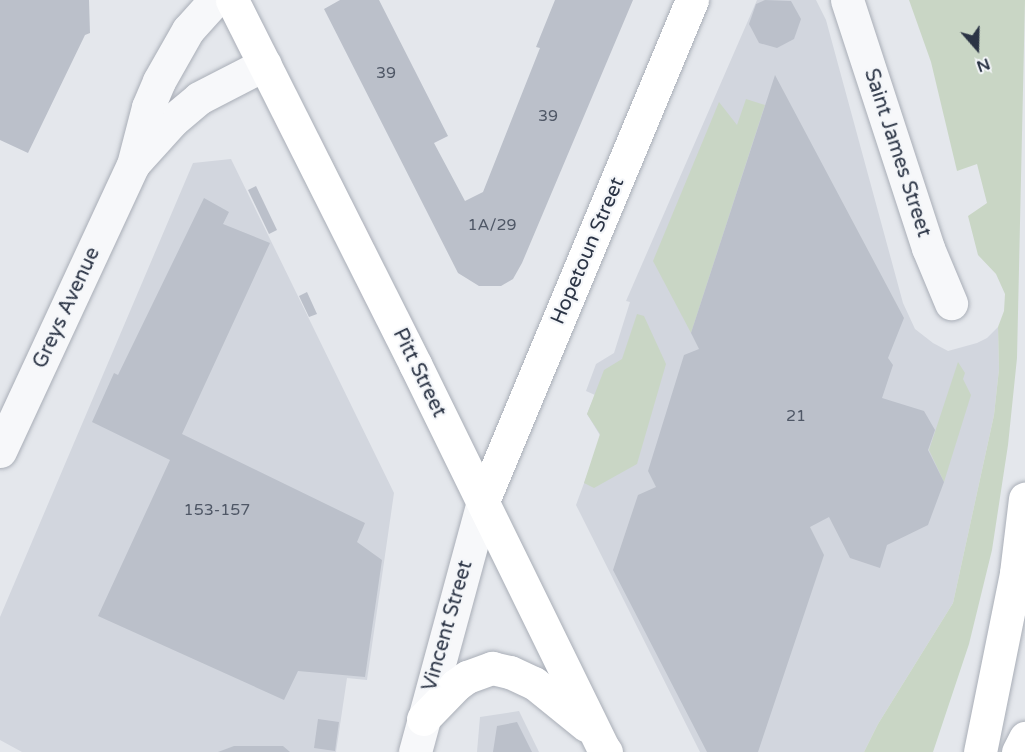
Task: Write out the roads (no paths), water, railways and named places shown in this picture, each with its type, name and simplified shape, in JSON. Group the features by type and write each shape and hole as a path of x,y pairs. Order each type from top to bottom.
{"main road":[{"name":"Pitt Street","path":"232,0 483,501 602,747"},
{"name":"Hopetoun Street","path":"483,501 692,0"},
{"path":"980,752 1016,573 1025,499"},
{"path":"423,719 456,685 467,677 492,668 510,672 534,683 602,747"},
{"path":"1018,752 1025,738"}],"street":[{"name":"Greys Avenue","path":"0,451 133,165 148,107 159,81 188,30 215,0"},
{"name":"Saint James Street","path":"848,0 928,248 951,303"},
{"name":"Greys Avenue","path":"133,165 172,120 199,98 265,64"},
{"name":"Vincent Street","path":"415,752 483,501"}]}
